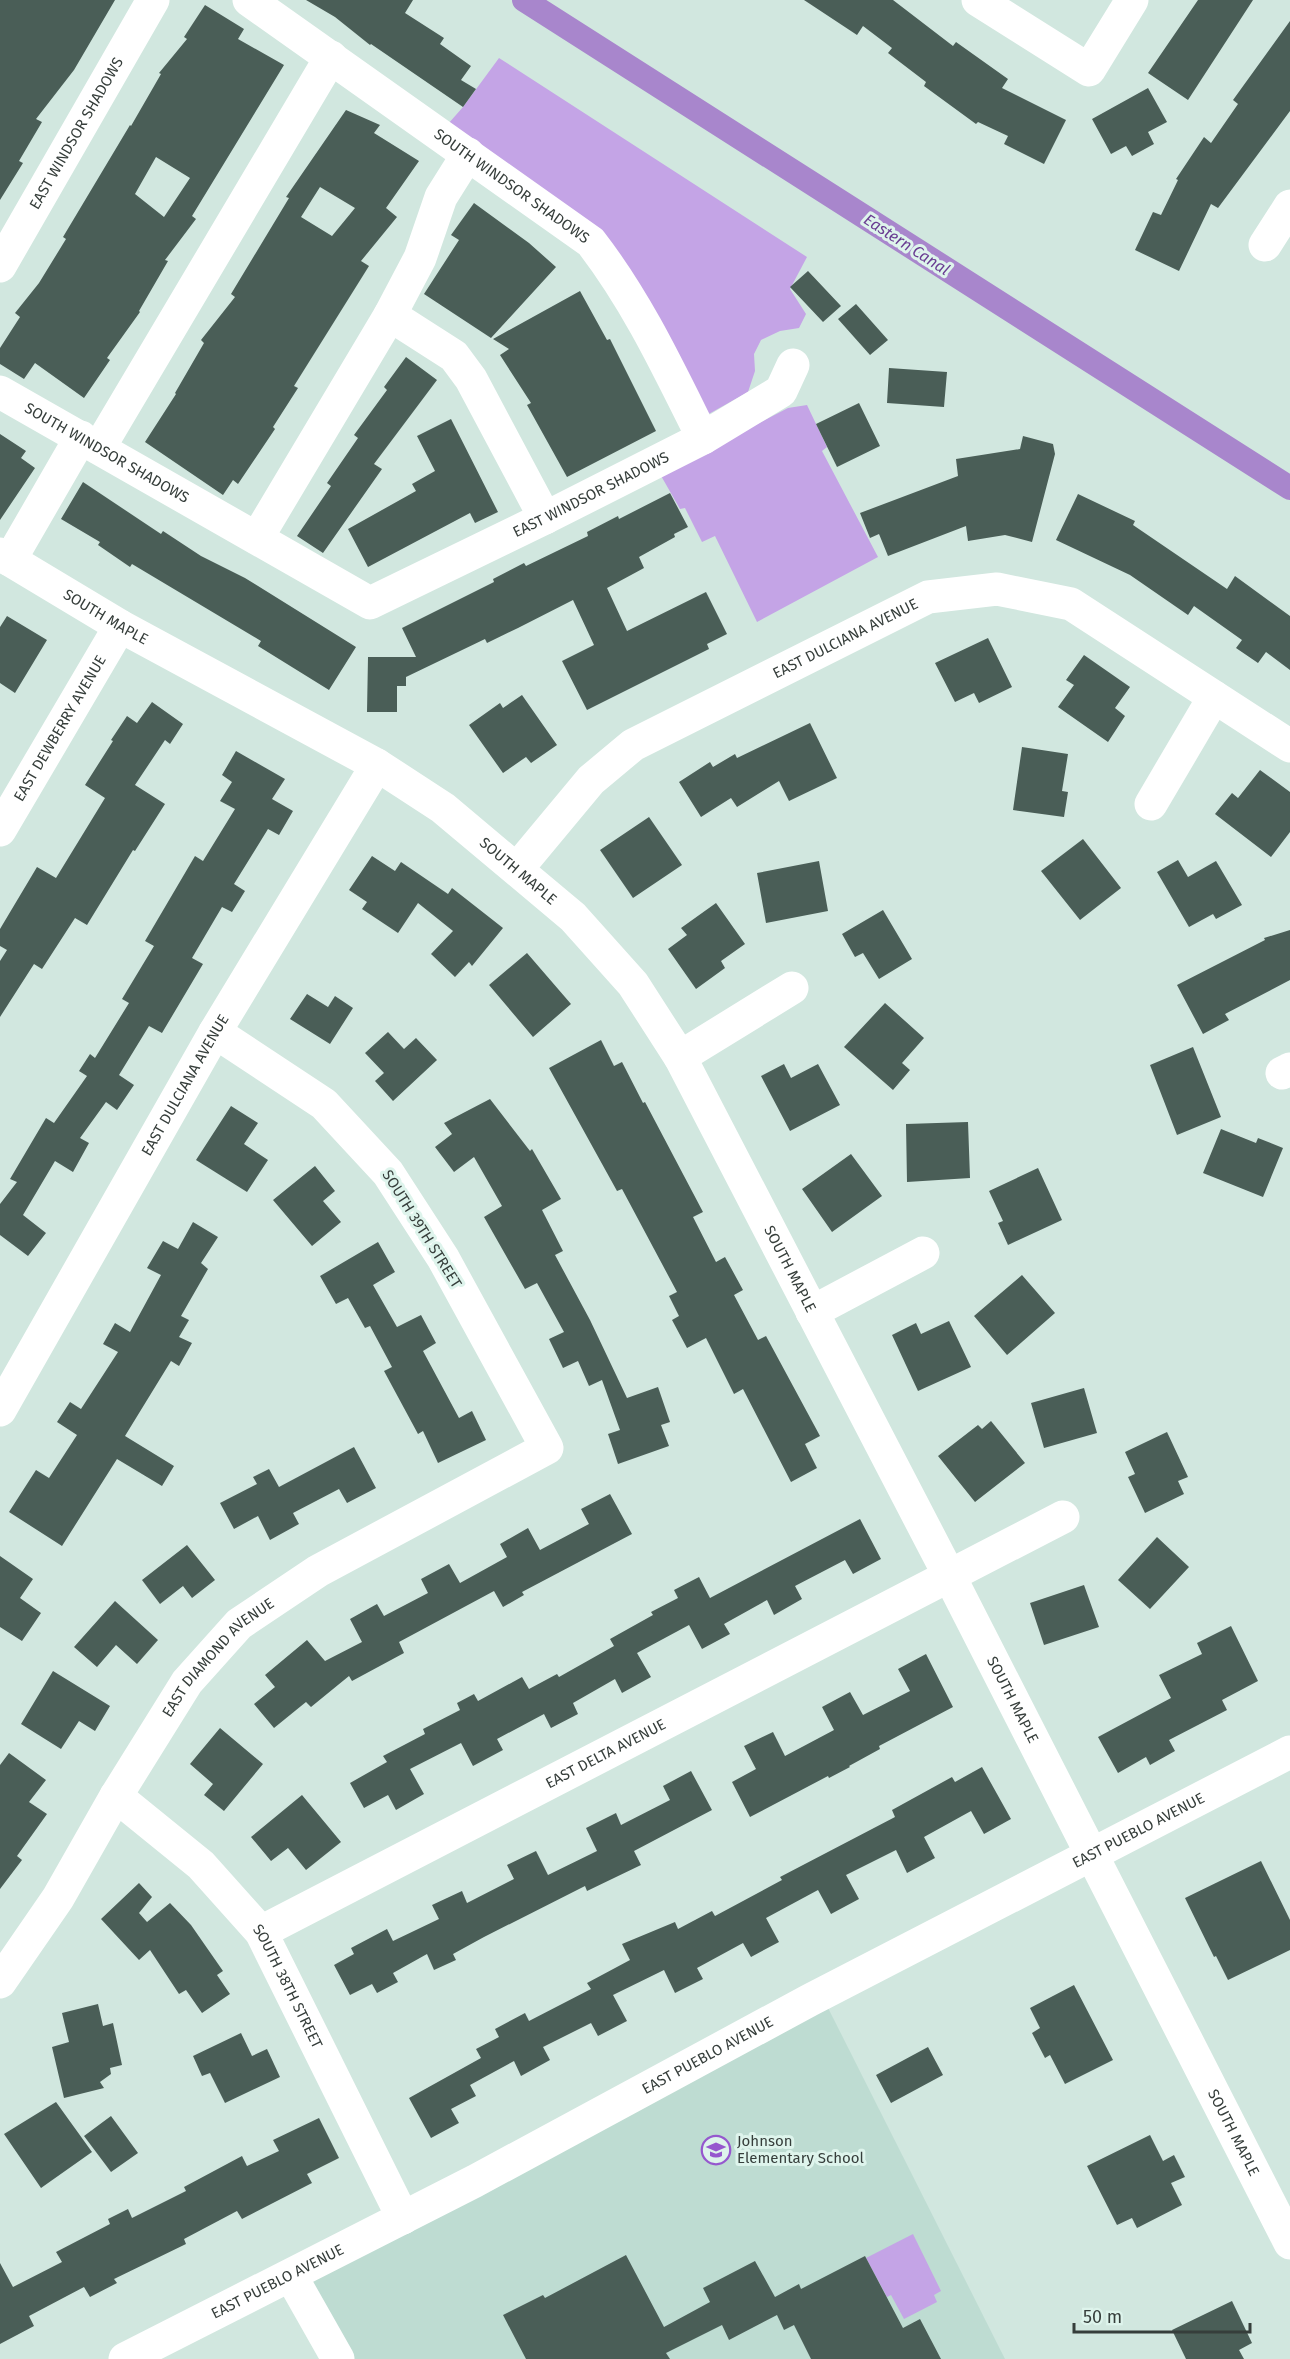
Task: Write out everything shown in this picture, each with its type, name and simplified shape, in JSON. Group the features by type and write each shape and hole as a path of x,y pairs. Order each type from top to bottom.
{"street":[{"name":"EAST WINDSOR SHADOWS","path":"0,266 153,0"},
{"name":"SOUTH WINDSOR SHADOWS","path":"249,0 591,242 618,276 652,335 703,438"},
{"path":"978,0 1089,70 1132,0"},
{"path":"5,557 90,443 331,57"},
{"path":"257,538 390,315 420,258 441,197 468,154"},
{"path":"1265,245 1290,206"},
{"path":"390,315 454,356 471,379 546,518"},
{"name":"EAST WINDSOR SHADOWS","path":"370,603 546,518 703,438 781,392 793,365"},
{"name":"SOUTH WINDSOR SHADOWS","path":"0,392 370,603"},
{"name":"SOUTH MAPLE","path":"5,557 120,626 377,765 443,808 573,916 633,984 680,1057 950,1577 1290,2243"},
{"name":"EAST DULCIANA AVENUE","path":"517,869 591,780 633,745 928,597 997,589 1071,604 1290,746"},
{"name":"EAST DEWBERRY AVENUE","path":"0,830 120,626"},
{"path":"1150,804 1214,697"},
{"name":"EAST DULCIANA AVENUE","path":"0,1410 215,1032 377,765"},
{"path":"680,1057 792,988"},
{"name":"SOUTH 39TH STREET","path":"215,1032 324,1104 388,1173 443,1258 548,1448"},
{"path":"812,1312 923,1253"},
{"name":"EAST DIAMOND AVENUE","path":"0,1982 58,1898 116,1797 188,1682 239,1624 318,1571 548,1448"},
{"name":"EAST DELTA AVENUE","path":"261,1932 1063,1517"},
{"name":"EAST PUEBLO AVENUE","path":"125,2359 403,2218 810,2000 1290,1752"},
{"name":"SOUTH 38TH STREET","path":"116,1797 201,1865 261,1932 403,2218"},
{"path":"291,2276 338,2359"}],"shaded area":[{"path":"499,58 807,257 790,289 806,314 799,328 780,331 761,340 754,354 755,371 748,392 707,415 628,270 448,124"},
{"path":"807,405 827,447 822,451 878,557 757,622 715,536 702,542 685,508 680,509 660,474 788,408"},
{"name":"Johnson Elementary School","path":"821,1994 1005,2359 338,2359 291,2276"},
{"path":"913,2234 941,2291 934,2295 937,2302 904,2319 891,2295 887,2297 866,2258"}],"building":[{"path":"0,0 115,0 74,70 36,119 42,122 19,161 23,163 0,200"},
{"path":"306,0 413,0 405,13 444,38 440,44 471,66 461,80 476,89 463,107 370,45 335,17"},
{"path":"804,0 893,0 953,46 956,42 1008,79 1002,88 1066,120 1044,164 1004,144 1008,136 978,122 976,124 924,86 926,82 888,53 892,48 863,26 857,35"},
{"path":"1198,0 1253,0 1188,100 1148,73"},
{"path":"205,5 244,29 238,39 284,65 192,216 196,219 165,260 168,261 140,312 107,358 110,360 84,398 35,363 24,379 0,364 0,348 20,317 15,313 39,283 66,239 63,237 131,126 161,74 159,73 187,39 184,37","holes":["156,157 190,178 164,217 135,194"]},
{"path":"1290,21 1290,111 1218,208 1211,204 1179,271 1135,250 1153,212 1161,215 1178,180 1176,179 1204,137 1211,143 1238,104 1233,100"},
{"path":"1148,88 1167,122 1148,132 1154,144 1132,156 1126,146 1111,154 1092,119"},
{"path":"346,110 380,125 374,133 419,161 386,208 397,217 361,261 369,266 294,386 298,388 273,427 275,429 238,484 233,480 223,495 145,442 176,394 204,343 201,340 235,297 231,294 289,198 286,197","holes":["320,187 355,208 332,236 301,217"]},
{"path":"474,203 529,243 556,267 491,338 424,294 459,240 451,235"},
{"path":"808,271 841,306 823,322 790,287"},
{"path":"580,291 607,340 610,339 656,431 567,477 527,405 531,403 500,355 509,349 493,339"},
{"path":"856,304 888,340 870,355 838,319"},
{"path":"406,357 437,380 374,464 382,469 323,553 297,536 331,486 327,483 358,438 354,435 387,390 384,387"},
{"path":"889,368 947,372 944,407 887,403"},
{"path":"859,403 880,446 837,467 816,424"},
{"path":"451,419 498,512 475,523 470,513 368,567 348,529 416,491 412,484 435,471 417,436"},
{"path":"0,434 26,451 21,458 35,468 0,520"},
{"path":"1023,436 1053,444 1055,454 1032,542 1005,535 968,541 966,526 888,556 879,534 870,538 860,513 958,476 956,459 1020,449"},
{"path":"83,482 161,534 163,531 201,556 245,578 356,647 329,690 258,646 261,641 132,564 130,567 98,545 100,542 61,519"},
{"path":"670,493 688,527 639,557 644,568 607,588 627,631 706,592 727,634 707,644 709,649 587,710 562,661 594,645 573,600 487,643 485,639 406,677 406,686 397,686 397,712 367,712 368,657 416,657 402,628 494,582 493,579 524,563 526,566 588,536 587,532 618,516 619,519"},
{"path":"1078,494 1135,521 1133,525 1227,589 1235,576 1290,616 1290,670 1266,652 1258,663 1236,648 1242,640 1194,606 1188,615 1130,575 1056,540"},
{"path":"7,616 47,640 15,693 0,683 0,627"},
{"path":"988,638 1012,687 979,703 974,693 955,702 935,663"},
{"path":"1084,655 1130,687 1115,708 1125,716 1108,742 1058,707 1074,685 1066,680"},
{"path":"522,695 557,745 531,763 526,757 503,773 469,725 500,703 503,708"},
{"path":"152,702 183,724 170,744 165,740 135,785 165,804 135,851 133,850 87,925 75,918 42,969 34,964 0,1017 0,961 7,950 0,946 0,929 37,867 56,878 105,798 85,785 127,716 137,723"},
{"path":"810,723 837,778 789,801 779,781 737,807 731,798 701,817 679,782 710,762 713,767 735,754 737,758"},
{"path":"1022,747 1068,754 1062,791 1068,792 1064,817 1013,810"},
{"path":"236,751 285,779 272,799 293,811 279,835 268,829 234,884 245,891 232,912 222,907 192,958 203,964 162,1033 149,1026 119,1075 134,1085 117,1110 106,1102 80,1138 89,1143 73,1172 55,1161 23,1215 46,1233 28,1256 0,1235 0,1204 17,1182 10,1179 46,1118 54,1123 87,1076 79,1071 90,1054 95,1058 129,1003 122,999 154,946 145,941 195,856 203,861 235,809 220,801 232,782 222,775"},
{"path":"1260,770 1290,792 1290,832 1271,857 1215,814 1232,793 1238,798"},
{"path":"649,817 682,865 633,898 600,850"},
{"path":"1083,839 1121,888 1080,920 1041,871"},
{"path":"372,856 395,871 401,862 448,894 452,888 503,928 472,966 469,962 455,977 431,954 453,931 418,903 398,933 362,909 367,902 349,890"},
{"path":"1178,860 1188,877 1216,861 1242,905 1216,919 1213,914 1189,927 1157,872"},
{"path":"819,861 828,911 766,923 757,873"},
{"path":"716,903 745,944 721,961 725,968 696,989 668,949 687,935 681,928"},
{"path":"883,910 912,959 879,979 863,953 855,957 842,934"},
{"path":"1290,930 1290,980 1225,1014 1229,1020 1203,1034 1177,985 1265,940 1264,938"},
{"path":"527,953 571,1004 533,1037 489,985"},
{"path":"307,994 328,1007 335,996 353,1008 330,1044 290,1019"},
{"path":"885,1003 924,1038 902,1063 910,1070 893,1090 844,1047"},
{"path":"388,1032 404,1049 416,1038 437,1060 393,1101 375,1081 384,1073 365,1053"},
{"path":"601,1040 614,1066 622,1062 643,1103 645,1102 703,1212 693,1217 716,1262 725,1257 743,1290 734,1295 758,1340 766,1336 820,1436 805,1444 817,1468 791,1482 743,1389 734,1394 706,1338 687,1348 672,1320 679,1316 669,1296 677,1292 622,1189 617,1191 549,1068"},
{"path":"1193,1047 1221,1117 1177,1135 1150,1065"},
{"path":"784,1064 791,1078 818,1064 840,1105 790,1131 761,1076"},
{"path":"490,1099 530,1151 532,1149 561,1199 542,1210 563,1251 555,1255 590,1320 627,1398 658,1387 670,1422 661,1425 669,1446 618,1464 608,1434 620,1430 602,1380 589,1386 578,1361 563,1368 549,1339 564,1332 537,1283 525,1289 484,1217 502,1206 474,1157 454,1172 435,1147 452,1134 444,1123"},
{"path":"231,1106 258,1123 244,1144 268,1160 247,1192 196,1160"},
{"path":"968,1122 970,1178 907,1182 906,1124"},
{"path":"1221,1129 1256,1143 1258,1138 1283,1148 1263,1197 1203,1173"},
{"path":"851,1154 882,1196 832,1232 802,1189"},
{"path":"315,1166 335,1191 323,1201 341,1222 312,1246 273,1200"},
{"path":"1038,1168 1062,1220 1008,1245 998,1223 1003,1221 989,1191"},
{"path":"193,1222 218,1237 201,1263 208,1269 181,1316 189,1320 179,1337 192,1343 179,1366 171,1361 125,1436 174,1466 162,1486 117,1459 62,1546 9,1512 36,1470 49,1478 77,1435 57,1422 70,1402 81,1409 118,1352 103,1344 115,1323 130,1332 161,1275 147,1268 163,1241 178,1249"},
{"path":"378,1242 395,1272 373,1285 397,1327 421,1315 436,1343 423,1351 459,1418 472,1411 486,1440 438,1463 423,1431 418,1434 384,1371 392,1367 370,1326 365,1328 348,1298 336,1304 320,1276"},
{"path":"1022,1275 1055,1313 1007,1355 974,1316"},
{"path":"949,1321 971,1367 918,1391 892,1335 916,1323 921,1334"},
{"path":"1084,1388 1097,1433 1044,1448 1031,1403"},
{"path":"991,1421 1025,1463 975,1502 938,1456 978,1425 982,1429"},
{"path":"1167,1432 1188,1477 1178,1481 1184,1494 1145,1513 1128,1477 1135,1474 1125,1452"},
{"path":"354,1447 376,1488 347,1503 339,1489 293,1513 299,1524 270,1540 258,1516 234,1529 220,1503 257,1484 253,1477 269,1469 279,1487"},
{"path":"610,1494 632,1534 522,1592 524,1595 503,1607 494,1591 399,1642 404,1653 352,1681 349,1676 311,1707 306,1702 274,1728 254,1704 275,1687 265,1675 307,1640 325,1661 362,1642 350,1619 377,1604 384,1616 428,1593 421,1579 449,1564 460,1583 507,1557 500,1544 528,1528 540,1550 589,1524 581,1509"},
{"path":"860,1519 881,1559 853,1574 845,1560 795,1586 802,1599 774,1615 767,1600 724,1624 730,1634 702,1649 689,1625 637,1653 651,1677 622,1693 615,1679 573,1703 578,1714 551,1728 544,1714 497,1739 503,1750 473,1766 461,1743 410,1769 424,1794 396,1810 388,1795 364,1808 350,1783 387,1762 383,1756 425,1734 423,1729 460,1710 457,1703 474,1694 478,1701 522,1677 529,1689 557,1674 559,1677 614,1646 610,1639 653,1615 651,1612 678,1598 674,1590 699,1577 710,1598"},
{"path":"1157,1537 1189,1567 1150,1609 1118,1580"},
{"path":"187,1545 215,1580 192,1598 183,1586 160,1604 142,1580"},
{"path":"0,1556 33,1579 20,1598 41,1613 22,1641 0,1627"},
{"path":"1084,1585 1099,1627 1044,1645 1030,1603"},
{"path":"115,1601 158,1640 137,1664 116,1645 97,1667 74,1647"},
{"path":"1231,1626 1258,1681 1222,1700 1227,1710 1169,1740 1175,1751 1150,1765 1146,1757 1118,1773 1098,1737 1171,1698 1159,1675 1202,1654 1197,1643"},
{"path":"926,1654 953,1707 879,1746 880,1749 850,1767 750,1817 732,1782 756,1769 744,1746 773,1732 785,1756 834,1730 822,1707 850,1692 863,1715 910,1691 898,1669"},
{"path":"53,1671 110,1706 95,1731 79,1721 61,1749 21,1724"},
{"path":"220,1728 263,1764 224,1811 204,1795 213,1784 190,1764"},
{"path":"9,1753 46,1780 29,1802 47,1814 17,1856 22,1860 0,1889 0,1765"},
{"path":"982,1767 1011,1819 984,1834 971,1811 924,1837 935,1858 907,1873 896,1850 846,1875 859,1899 831,1914 818,1890 766,1918 779,1942 751,1957 743,1943 697,1968 703,1979 675,1993 664,1970 613,1995 627,2021 598,2036 591,2023 543,2047 550,2060 521,2076 514,2061 470,2085 476,2096 451,2109 459,2123 431,2138 409,2098 481,2058 476,2049 499,2037 495,2029 525,2013 529,2021 591,1989 587,1983 630,1960 622,1944 675,1922 678,1929 712,1911 715,1916 782,1880 780,1877 895,1817 892,1810 952,1777 955,1782"},
{"path":"691,1771 712,1810 634,1851 641,1865 587,1891 585,1886 484,1937 453,1954 456,1960 434,1970 427,1954 393,1973 398,1982 377,1993 372,1984 350,1995 334,1965 354,1954 351,1948 387,1929 393,1941 439,1919 432,1905 462,1891 467,1903 514,1879 507,1865 536,1851 548,1875 597,1851 586,1828 616,1813 621,1825 670,1800 663,1786"},
{"path":"302,1795 341,1842 306,1870 288,1848 271,1861 251,1837"},
{"path":"1261,1861 1290,1920 1290,1950 1228,1980 1185,1898"},
{"path":"139,1883 152,1897 139,1913 147,1922 170,1903 191,1925 223,1971 217,1975 230,1994 202,2013 186,1990 179,1994 150,1950 139,1960 101,1919"},
{"path":"1074,1985 1113,2060 1065,2084 1050,2055 1045,2058 1032,2033 1040,2028 1030,2008"},
{"path":"98,2004 103,2026 113,2023 122,2065 110,2068 111,2074 100,2082 104,2088 64,2098 52,2047 69,2042 62,2013"},
{"path":"241,2033 252,2056 267,2049 280,2077 225,2103 210,2073 202,2076 193,2056"},
{"path":"928,2047 943,2075 891,2103 876,2075"},
{"path":"56,2102 92,2152 41,2188 4,2134"},
{"path":"111,2116 138,2153 111,2172 84,2136"},
{"path":"319,2118 339,2158 307,2174 312,2183 242,2219 237,2211 184,2239 186,2244 114,2279 117,2283 90,2297 84,2287 29,2316 34,2326 0,2344 0,2263 13,2287 62,2262 56,2252 110,2224 108,2219 128,2209 132,2218 186,2191 184,2187 242,2156 247,2166 279,2151 273,2140"},
{"path":"1150,2135 1163,2161 1174,2155 1185,2177 1171,2183 1182,2205 1137,2228 1132,2218 1117,2225 1087,2166"},
{"path":"626,2255 664,2327 710,2302 703,2288 755,2261 775,2297 799,2284 801,2289 865,2256 903,2328 920,2319 941,2359 811,2359 794,2325 784,2330 777,2315 729,2340 722,2325 666,2353 670,2359 526,2359 503,2315 543,2295 545,2298"},
{"path":"1232,2301 1252,2343 1239,2350 1244,2359 1186,2359 1172,2330"}],"waterway":[{"name":"Eastern Canal","path":"524,0 1290,488"}],"place":[{"name":"Johnson Elementary School","path":"716,2150"}]}
